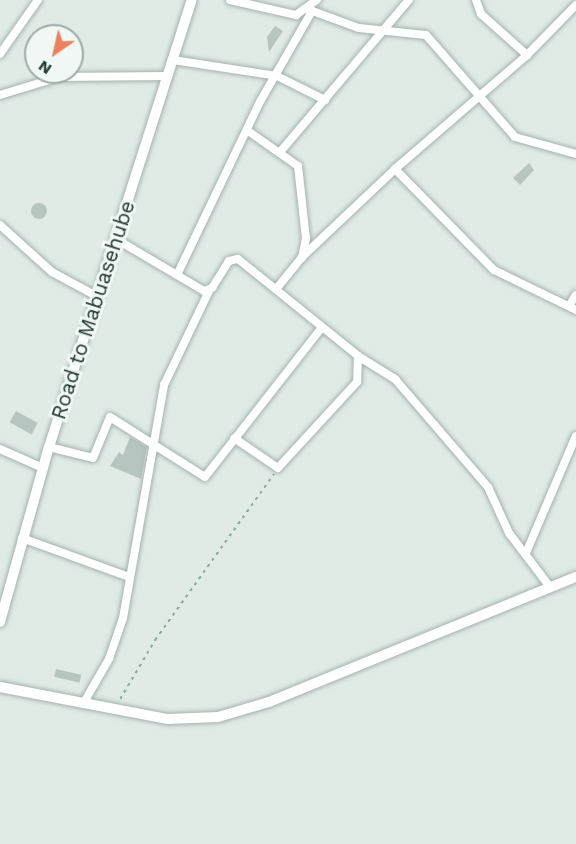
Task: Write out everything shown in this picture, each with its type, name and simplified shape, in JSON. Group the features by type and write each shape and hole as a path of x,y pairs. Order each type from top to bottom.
{"main road":[{"name":"Road to Mabuasehube","path":"0,622 49,447 192,0"},
{"path":"0,687 109,710 191,720 245,710 576,577"}],"street":[{"path":"0,54 38,0"},
{"path":"230,0 287,15 309,10 380,31 419,33 431,38 518,139 576,154"},
{"path":"177,275 309,10 317,0"},
{"path":"476,0 481,14 527,55"},
{"path":"280,152 404,1"},
{"path":"277,288 301,258 395,170 527,55 576,5"},
{"path":"172,60 277,76 325,100"},
{"path":"0,95 59,76 167,76"},
{"path":"248,131 280,152 300,170 306,238 301,258"},
{"path":"395,170 494,270 573,308 576,296"},
{"path":"0,225 52,272 98,297"},
{"path":"116,239 209,291"},
{"path":"83,704 117,638 170,369 209,291 235,258 277,288 358,356 393,377 422,408 490,490 503,523 550,587"},
{"path":"49,447 93,458 110,417 154,441 204,477 322,327"},
{"path":"234,438 278,468 357,382 358,356"},
{"path":"526,553 576,435"},
{"path":"0,449 43,468"},
{"path":"22,538 129,577"}],"path":[{"path":"109,710 132,686 155,640 278,468"}],"building":[{"path":"275,26 283,31 269,52 267,37"},
{"path":"529,163 534,170 520,185 513,178"},
{"path":"39,203 47,211 39,219 31,211"},
{"path":"16,411 38,423 32,434 10,422"},
{"path":"130,437 147,447 141,479 110,466 119,452 123,455"},
{"path":"56,669 81,675 80,683 54,677"}]}
